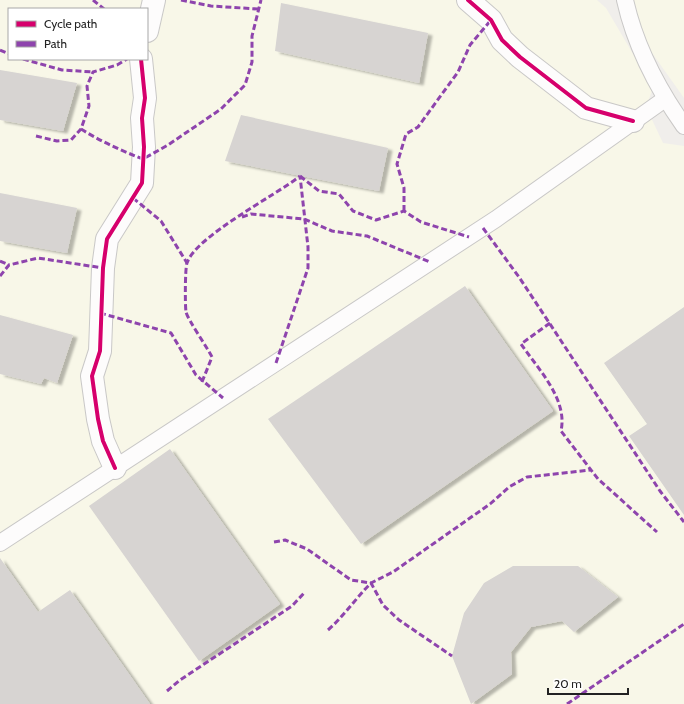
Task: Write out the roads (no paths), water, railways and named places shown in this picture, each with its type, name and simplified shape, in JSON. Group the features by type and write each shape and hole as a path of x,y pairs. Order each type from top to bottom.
{"street":[{"path":"148,27 154,0"},
{"path":"468,0 491,20 502,40 520,58 586,108 633,121"},
{"path":"115,468 103,442 92,376 100,351 102,275 107,239 142,183 144,147 142,118 145,98 141,60"}],"lane":[{"path":"625,0 630,22 665,98 682,118"},
{"path":"0,543 496,219 665,98"}]}
